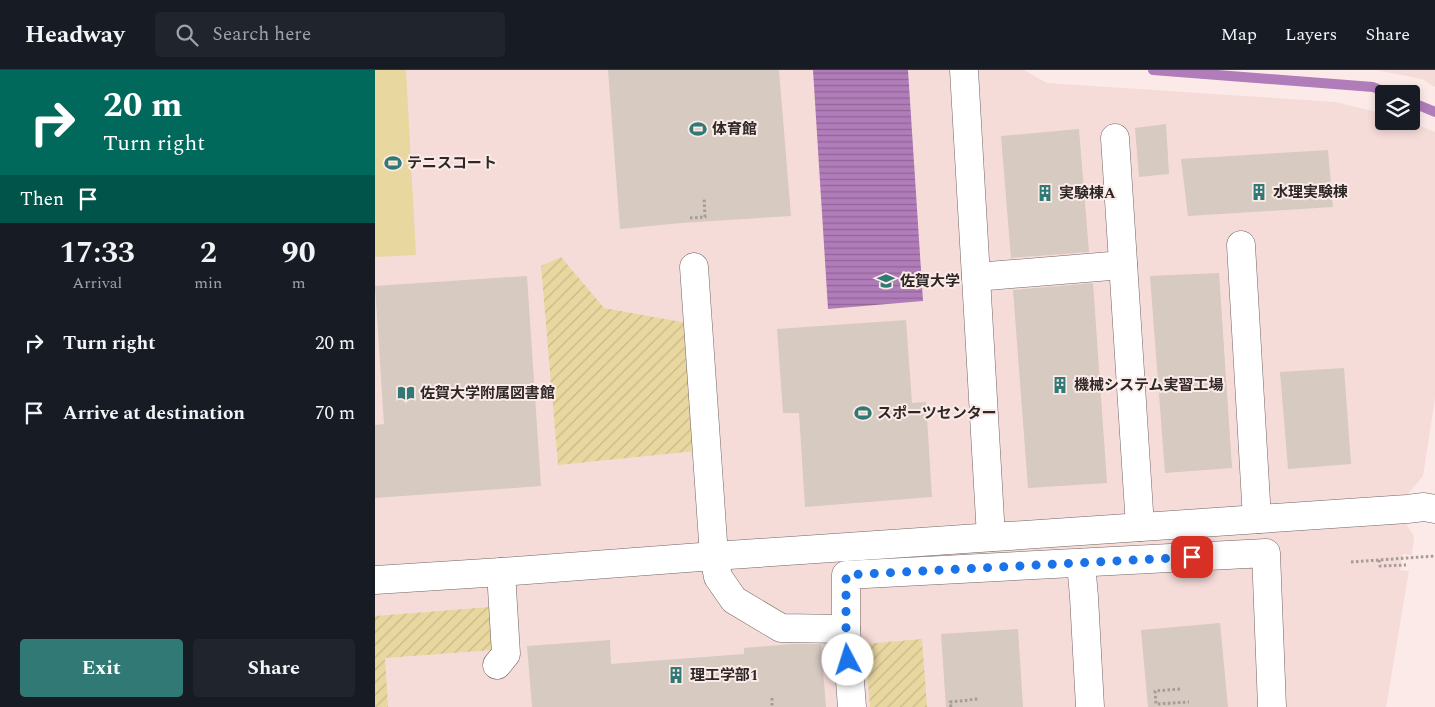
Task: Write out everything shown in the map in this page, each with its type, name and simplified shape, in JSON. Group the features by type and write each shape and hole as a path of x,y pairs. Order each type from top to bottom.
{"street":[{"path":"964,70 991,537"},
{"path":"1115,138 1140,527"},
{"path":"1241,245 1257,519"},
{"path":"976,278 1123,265"},
{"path":"694,267 713,556 718,578 734,600 781,628 846,629"},
{"path":"375,580 1257,519 1424,508 1435,509"},
{"path":"852,707 846,629 846,575 1266,553 1272,707"},
{"path":"1081,563 1090,707"},
{"path":"497,665 506,654 501,572"}],"path":[{"path":"690,218 705,217 704,197"},
{"path":"1351,562 1435,556"},
{"path":"1379,560 1380,566 1406,564"},
{"path":"1180,689 1155,691 1156,704 1189,702"},
{"path":"771,698 772,707"},
{"path":"951,707 951,702 978,700"}],"shaded area":[{"name":"佐賀大学","path":"375,70 1024,70 1047,83 1336,102 1375,112 1375,130 1420,130 1420,126 1435,132 1435,398 1423,476 1408,494 1405,522 1414,537 1412,555 1403,554 1400,570 1409,571 1386,707 375,707"},
{"name":"テニスコート","path":"375,70 406,70 416,255 375,257"},
{"path":"813,70 908,70 923,301 828,309"},
{"path":"1376,70 1435,70 1435,87 1422,79"},
{"path":"561,257 604,308 687,323 696,451 558,465 541,266"},
{"path":"490,607 493,650 385,658 388,707 375,707 375,616"},
{"path":"922,639 927,707 870,707 865,644"}],"building":[{"name":"体育館","path":"608,70 779,70 791,216 620,229"},
{"path":"1166,124 1169,174 1139,177 1135,128"},
{"name":"実験棟A","path":"1079,129 1089,252 1011,258 1001,136"},
{"name":"水理実験棟","path":"1328,150 1333,207 1188,216 1181,159"},
{"path":"1219,273 1232,468 1165,473 1150,276"},
{"path":"527,276 541,486 375,498 375,425 384,424 375,286"},
{"name":"機械システム実習工場","path":"1093,283 1107,483 1028,488 1013,290"},
{"name":"スポーツセンター","path":"906,320 912,403 926,402 932,497 805,507 799,413 783,413 777,329"},
{"path":"1344,368 1351,464 1288,469 1280,372"},
{"path":"1220,623 1228,707 1148,707 1141,630"},
{"path":"1018,629 1023,707 946,707 941,634"},
{"name":"理工学部1","path":"610,640 611,664 744,654 744,648 821,644 826,707 532,707 527,646"}],"waterway":[{"path":"1153,70 1375,88"},
{"path":"1420,106 1435,112"}],"place":[{"name":"体育館","path":"698,129"},
{"name":"テニスコート","path":"393,163"},
{"name":"水理実験棟","path":"1259,192"},
{"name":"実験棟A","path":"1045,193"},
{"name":"佐賀大学","path":"886,281"},
{"name":"機械システム実習工場","path":"1060,385"},
{"name":"佐賀大学附属図書館","path":"406,393"},
{"name":"スポーツセンター","path":"863,413"},
{"name":"理工学部1","path":"676,675"}],"route":[{"path":"848,660 846,575 1192,557"}]}
